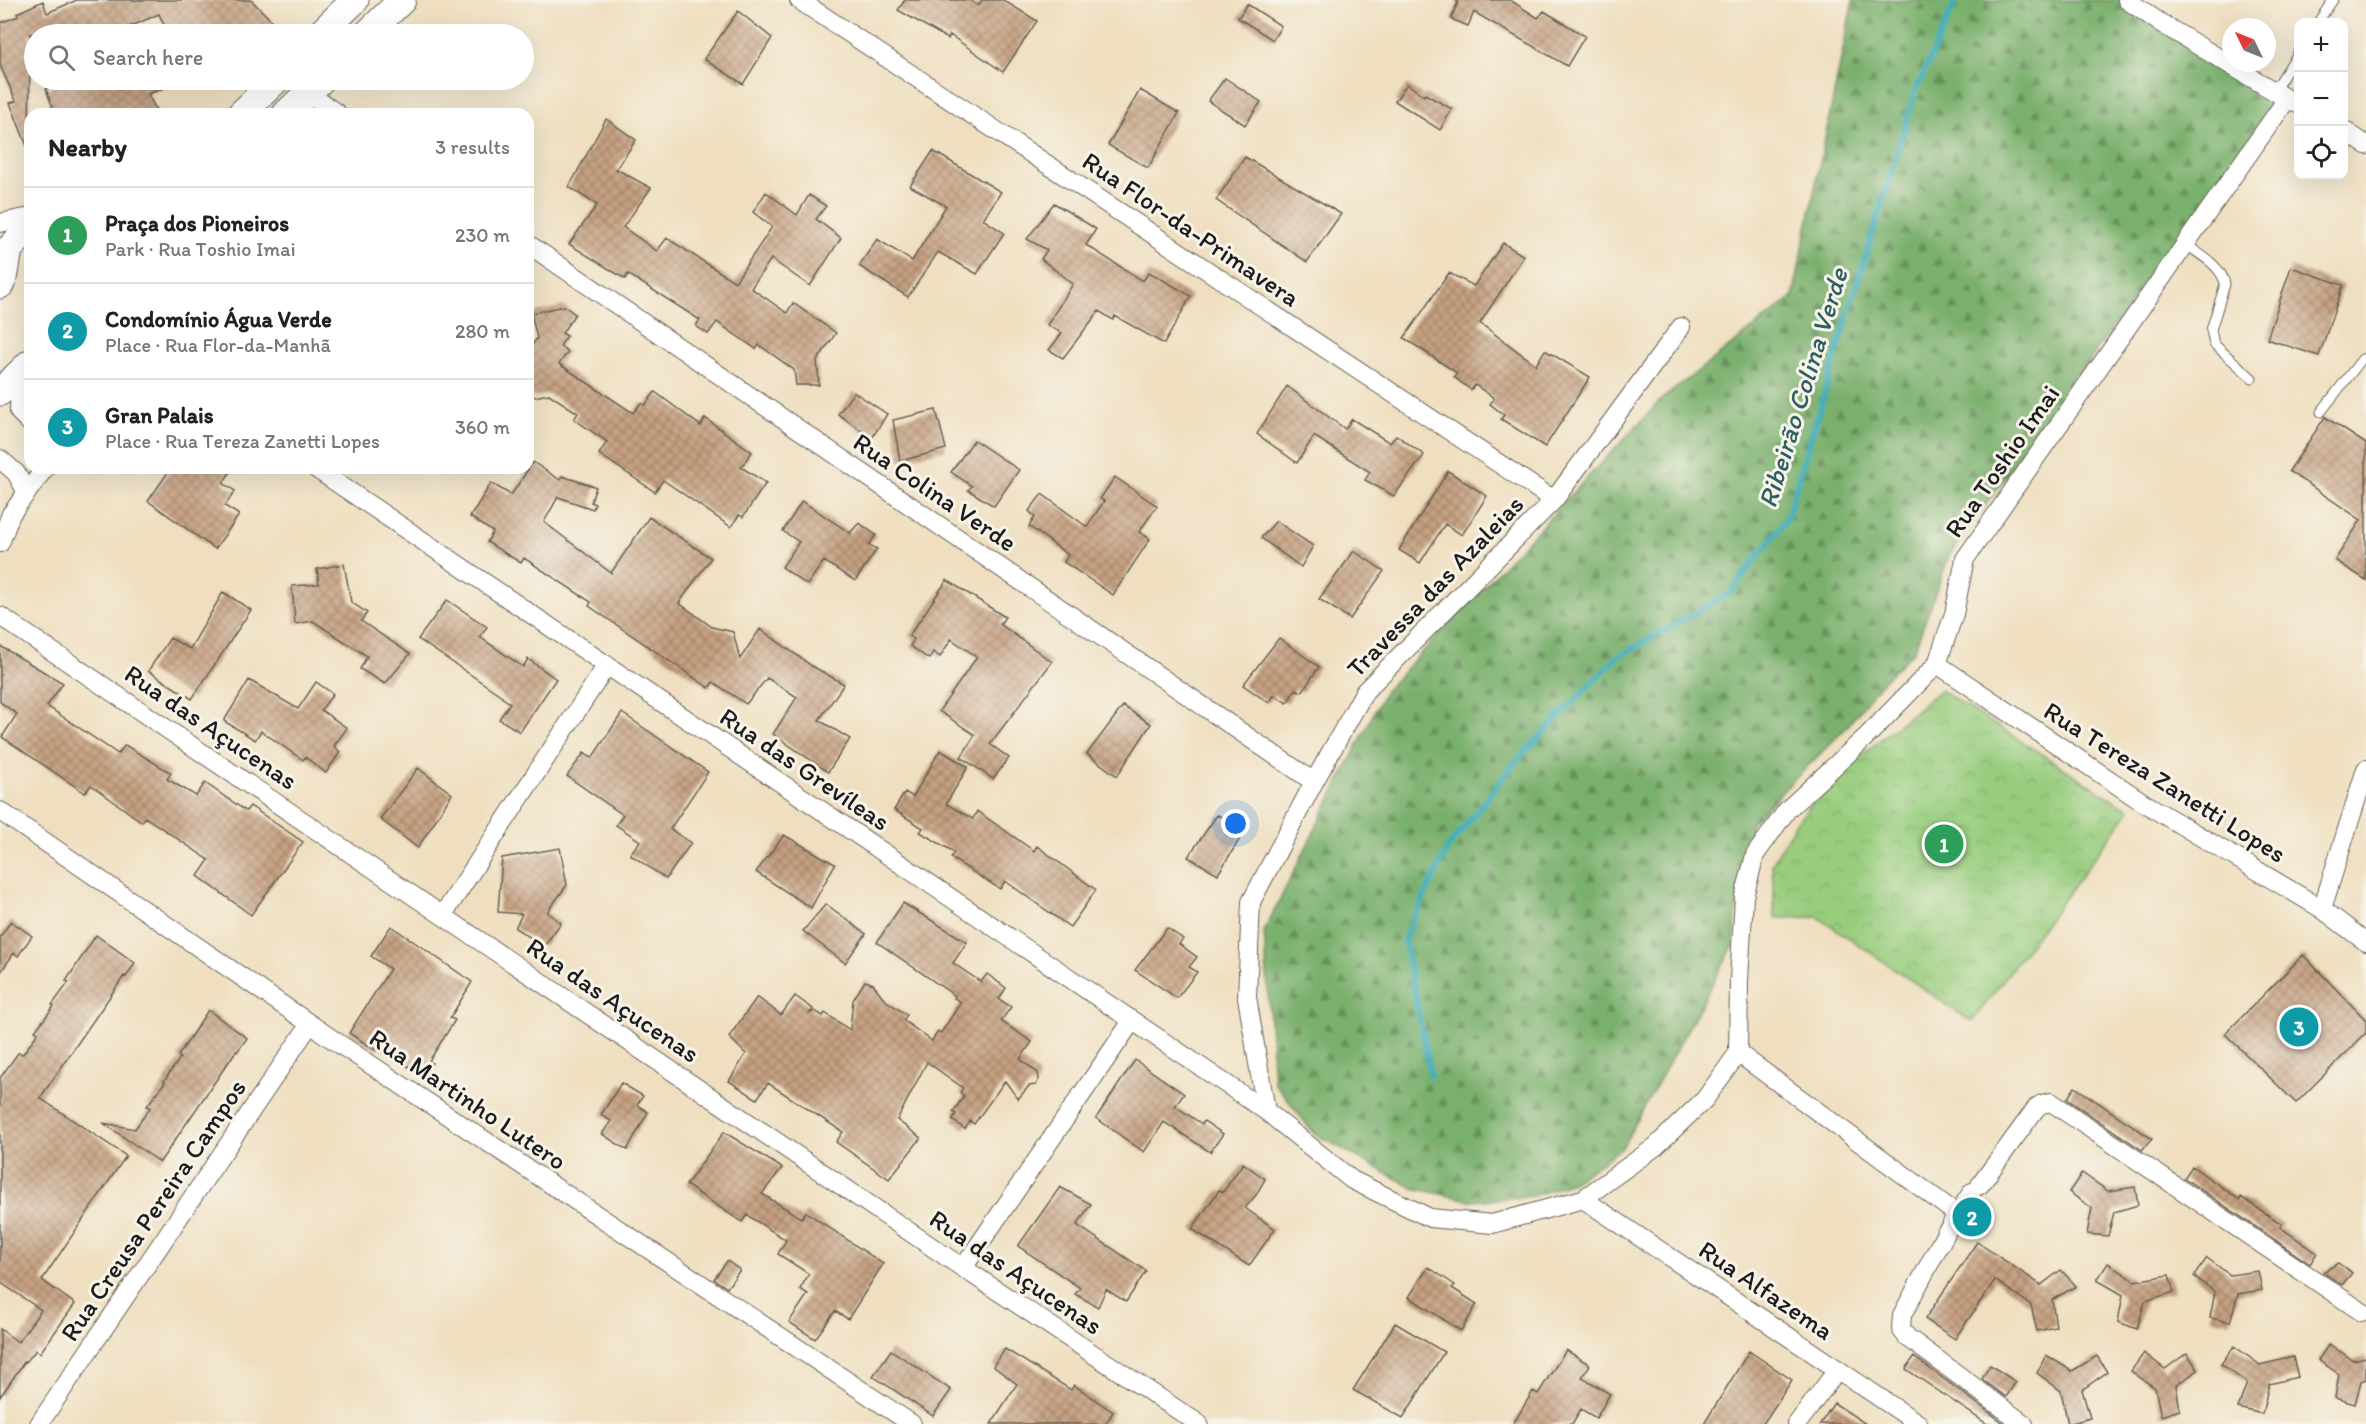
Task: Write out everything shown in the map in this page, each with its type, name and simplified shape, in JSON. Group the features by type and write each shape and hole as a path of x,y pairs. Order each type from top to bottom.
{"main road":[{"path":"330,24 355,0"},
{"path":"377,24 402,0"},
{"path":"247,108 266,90"},
{"path":"292,108 310,90"},
{"path":"0,285 5,273 4,253 24,234"},
{"path":"0,392 24,369"}],"street":[{"name":"Rua Flor-da-Primavera","path":"799,0 1554,500"},
{"path":"2127,0 2159,22 2286,98"},
{"path":"317,90 333,108"},
{"name":"Rua Toshio Imai","path":"1738,1053 1739,980 1744,897 1755,855 1787,810 1868,735 1937,664 1954,614 1965,559 2286,98"},
{"path":"2348,133 2366,145"},
{"path":"0,223 24,218"},
{"name":"Rua Colina Verde","path":"534,248 1314,782"},
{"name":"Travessa das Azaleias","path":"1266,1111 1247,997 1251,902 1314,782 1365,691 1554,500 1681,327"},
{"path":"24,375 19,412 24,417"},
{"path":"0,459 16,473 27,493"},
{"path":"0,543 11,514 41,474"},
{"name":"Rua das Grevíleas","path":"324,474 1266,1111 1352,1180 1430,1218 1492,1224 1583,1199"},
{"name":"Rua das Açucenas","path":"0,616 963,1268 1199,1424"},
{"name":"Rua Tereza Zanetti Lopes","path":"1937,664 2144,803 2322,909 2366,942"},
{"path":"442,915 607,665"},
{"path":"2322,909 2366,769"},
{"name":"Rua Martinho Lutero","path":"0,811 310,1024 912,1424"},
{"path":"963,1268 1132,1020"},
{"name":"Rua Creusa Pereira Campos","path":"39,1424 310,1024"},
{"path":"1583,1199 1655,1147 1705,1099 1738,1053 1952,1223"},
{"path":"2024,1424 1907,1337 1901,1329 1902,1315 1952,1223 2037,1107 2042,1104 2051,1102 2362,1312"},
{"name":"Rua Alfazema","path":"1583,1199 1919,1424"},
{"path":"1797,1424 1838,1369"}],"lane":[{"path":"2321,18 2333,0"},
{"path":"2286,98 2294,68"},
{"path":"2185,244 2224,276 2225,284 2211,330 2214,344 2252,378"},
{"path":"2321,412 2362,359 2366,358"}],"green space":[{"path":"1853,0 2123,0 2222,68 2222,72 2228,72 2274,104 1949,556 1914,651 1879,685 1846,728 1751,823 1736,914 1734,945 1622,1148 1572,1182 1534,1196 1473,1201 1413,1188 1313,1133 1274,1082 1264,931 1385,691 1662,399 1793,297"},
{"path":"1940,690 2130,810 1972,1022 1818,917 1775,918 1772,864 1795,824 1830,782"}],"building":[{"path":"77,0 251,0 274,23 164,24 159,14 136,24 24,24 24,90 30,90 29,108 24,108 24,138 10,103 16,101 0,65 0,23 18,16 17,13 43,1 47,13"},
{"path":"905,0 969,0 978,6 982,0 1003,0 1037,21 1003,72 950,35 948,39 898,10"},
{"path":"1455,0 1510,0 1538,18 1544,11 1585,36 1567,66 1474,12 1468,26 1451,19 1458,2"},
{"path":"1247,4 1281,26 1273,40 1238,18"},
{"path":"738,11 772,38 743,84 704,59"},
{"path":"1225,78 1261,102 1245,125 1208,101"},
{"path":"1407,84 1424,96 1425,94 1452,109 1440,130 1395,101"},
{"path":"46,90 158,90 148,94 155,108 53,108"},
{"path":"1140,90 1179,113 1148,168 1108,145"},
{"path":"606,119 636,140 616,169 651,188 623,227 657,251 667,238 735,282 772,227 753,212 766,192 797,215 809,195 826,206 816,219 841,238 810,286 771,259 751,288 787,313 793,303 836,333 817,361 819,385 796,385 794,370 759,345 756,349 717,322 708,334 696,326 700,320 628,274 625,279 569,244 597,205 569,187"},
{"path":"933,151 1001,192 983,219 1004,233 977,274 938,252 908,297 859,266 877,239 912,261 946,206 910,186"},
{"path":"1245,157 1341,214 1307,262 1216,200"},
{"path":"1054,203 1096,229 1086,245 1143,281 1149,272 1191,296 1164,344 1115,316 1113,320 1099,311 1063,358 1049,350 1062,333 1047,325 1073,284 1041,259 1047,250 1027,239"},
{"path":"1503,243 1524,256 1480,323 1536,365 1545,350 1590,377 1545,447 1501,419 1504,415 1490,404 1494,398 1475,385 1471,390 1454,377 1457,373 1404,338 1449,273 1474,286"},
{"path":"2291,267 2343,285 2319,356 2267,339"},
{"path":"564,306 575,314 562,333 567,336 560,346 568,352 559,364 633,413 641,403 645,405 655,392 701,426 705,418 752,452 741,467 766,483 743,517 739,515 731,527 663,480 655,492 599,454 607,442 574,419 578,413 549,394 534,397 534,342 537,338 534,312"},
{"path":"1287,386 1345,429 1352,419 1390,443 1396,435 1424,455 1394,496 1365,480 1370,472 1314,436 1297,463 1257,434"},
{"path":"854,392 887,414 872,438 838,414"},
{"path":"936,410 946,449 900,461 893,420"},
{"path":"2325,417 2366,444 2366,580 2335,560 2361,520 2289,471"},
{"path":"974,440 1019,470 994,506 968,490 972,486 951,472"},
{"path":"534,463 560,480 562,476 596,487 591,502 595,504 593,509 558,497 544,522 611,573 649,517 711,558 679,603 712,627 733,632 740,659 760,629 812,666 844,684 819,720 850,739 828,772 773,734 797,697 767,678 746,704 713,682 709,688 589,606 591,602 524,558 521,563 487,542 493,532 470,517 491,483 511,495 525,474 534,474"},
{"path":"1448,471 1487,496 1462,535 1445,524 1420,563 1399,550"},
{"path":"167,474 229,474 223,483 235,491 225,506 239,515 215,549 148,501"},
{"path":"1115,477 1157,506 1139,532 1150,539 1113,595 1064,562 1068,555 1029,526 1035,517 1029,511 1042,494 1087,527 1104,501 1100,499"},
{"path":"802,501 850,533 859,523 876,535 869,545 877,549 855,581 824,561 807,585 782,567 799,542 783,531"},
{"path":"1276,521 1313,546 1301,567 1261,538"},
{"path":"1354,551 1384,571 1350,619 1319,599"},
{"path":"344,564 351,602 367,613 361,621 410,654 385,684 360,669 367,656 313,621 295,624 292,586 319,584 317,569"},
{"path":"947,580 1005,617 1000,624 1052,662 990,744 1009,758 993,779 961,757 975,735 939,711 977,657 951,639 940,657 933,652 929,659 910,646 914,639 909,636"},
{"path":"223,592 251,610 192,699 148,671 170,638 190,649"},
{"path":"447,600 487,627 480,637 523,667 528,659 556,679 520,732 499,719 510,703 418,639"},
{"path":"1279,638 1319,667 1302,692 1296,689 1287,703 1274,695 1269,703 1243,685"},
{"path":"0,646 63,683 47,706 118,754 125,745 171,773 167,779 196,796 205,783 246,811 250,806 303,842 251,915 198,876 209,860 145,817 142,822 91,785 85,793 2,737 17,714 0,702"},
{"path":"249,680 298,709 316,682 333,694 321,710 347,728 334,746 340,752 326,773 305,757 303,760 261,731 255,740 224,721"},
{"path":"1123,706 1151,724 1117,776 1087,754"},
{"path":"622,713 708,772 670,829 691,843 666,879 630,854 640,841 616,825 623,815 567,776 584,753 592,758"},
{"path":"940,750 968,767 946,804 973,819 977,811 1034,851 1037,846 1096,890 1070,927 1005,881 1000,889 951,858 954,852 920,832 923,828 894,810 905,792 913,797"},
{"path":"418,768 452,794 418,848 380,819"},
{"path":"1217,815 1246,829 1218,874 1188,857"},
{"path":"784,835 835,864 811,908 756,872"},
{"path":"560,848 567,885 547,912 561,923 544,946 515,928 522,914 498,912 502,858"},
{"path":"903,903 967,942 953,963 981,982 987,974 1006,988 999,999 1011,1007 1001,1021 1032,1042 1020,1059 1038,1073 1039,1079 1036,1085 1029,1086 1018,1099 1005,1081 974,1124 970,1121 965,1129 952,1120 956,1114 953,1112 964,1096 960,1093 963,1088 927,1062 897,1120 921,1138 889,1179 836,1142 843,1132 768,1083 757,1099 729,1081 746,1054 729,1037 757,997 781,1015 795,996 813,1009 810,1013 815,1011 823,1016 825,1013 850,1030 853,1000 865,981 873,984 885,1000 907,1015 903,1020 932,1041 938,1031 941,1033 961,1002 877,942"},
{"path":"826,904 866,934 845,963 803,931"},
{"path":"11,921 32,936 18,956 14,953 0,973 0,937"},
{"path":"391,926 472,982 450,1018 455,1020 429,1061 432,1063 423,1076 379,1047 377,1051 349,1033 390,969 371,956"},
{"path":"1167,928 1183,939 1179,944 1197,957 1189,967 1197,972 1177,998 1135,970"},
{"path":"96,935 135,963 40,1098 126,1156 42,1280 75,1304 40,1353 36,1350 25,1361 0,1397 0,1329 18,1342 41,1310 0,1282 0,1078 18,1053 23,1054 38,1033 35,1031 54,1006 52,1005 69,982 66,981"},
{"path":"2303,955 2366,1020 2366,1033 2296,1103 2225,1034"},
{"path":"208,1010 247,1038 160,1162 103,1123 135,1129 150,1108 147,1106 165,1082 180,1058 178,1056"},
{"path":"1135,1060 1184,1094 1175,1106 1202,1124 1204,1121 1223,1134 1210,1152 1164,1122 1144,1152 1096,1118"},
{"path":"621,1083 643,1096 637,1105 648,1112 627,1150 602,1134 611,1121 601,1115"},
{"path":"2075,1087 2152,1139 2142,1150 2067,1099"},
{"path":"724,1132 782,1168 762,1194 801,1218 806,1212 883,1264 848,1319 835,1311 815,1339 789,1322 808,1294 800,1289 809,1274 778,1254 786,1240 747,1215 742,1222 686,1185"},
{"path":"1243,1163 1265,1179 1245,1208 1275,1229 1249,1266 1192,1229 1219,1190 1223,1192"},
{"path":"2192,1166 2240,1200 2241,1197 2282,1224 2280,1227 2317,1253 2310,1264 2184,1178"},
{"path":"2082,1173 2108,1191 2135,1187 2138,1205 2114,1212 2108,1236 2087,1234 2092,1208 2069,1192"},
{"path":"1060,1187 1091,1204 1077,1225 1146,1271 1126,1302 1106,1289 1098,1307 1075,1294 1080,1288 1018,1246"},
{"path":"1977,1242 2041,1285 2061,1270 2076,1286 2052,1300 2056,1327 2037,1331 2031,1305 1995,1280 1955,1339 1925,1319"},
{"path":"2207,1258 2230,1275 2258,1271 2262,1290 2238,1294 2230,1322 2210,1318 2215,1292 2194,1276"},
{"path":"727,1261 740,1270 727,1288 714,1279"},
{"path":"2108,1263 2135,1281 2169,1275 2174,1292 2145,1301 2137,1329 2118,1322 2123,1295 2097,1280"},
{"path":"2338,1263 2352,1273 2342,1285 2323,1272"},
{"path":"1428,1267 1455,1285 1452,1288 1477,1304 1461,1331 1409,1297"},
{"path":"1395,1323 1444,1352 1403,1418 1353,1390"},
{"path":"2329,1344 2353,1360 2366,1357 2366,1379 2361,1381 2355,1404 2335,1398 2339,1374 2318,1360"},
{"path":"2234,1346 2260,1365 2293,1357 2298,1377 2269,1384 2262,1414 2238,1408 2247,1383 2221,1364"},
{"path":"1005,1349 1071,1390 1074,1385 1113,1412 1106,1424 991,1424 1017,1384 993,1366"},
{"path":"891,1350 951,1390 933,1416 873,1376"},
{"path":"1566,1350 1590,1365 1582,1377 1610,1394 1596,1418 1581,1409 1572,1424 1513,1424 1533,1391 1538,1394"},
{"path":"1749,1351 1792,1380 1763,1424 1704,1424"},
{"path":"2144,1353 2165,1369 2187,1353 2198,1370 2176,1385 2180,1410 2161,1416 2155,1388 2131,1371"},
{"path":"2046,1355 2072,1371 2097,1356 2107,1372 2082,1390 2090,1418 2068,1424 2061,1391 2037,1373"},
{"path":"1914,1357 2005,1424 1987,1424 1906,1369"},
{"path":"1990,1365 2016,1382 2006,1397 1982,1379"},
{"path":"1834,1403 1866,1424 1820,1424"}],"waterway":[{"name":"Ribeirão Colina Verde","path":"1431,1076 1404,939 1449,846 1518,759 1616,658 1730,593 1786,520 1915,93 1956,0"}],"place":[{"name":"Praça dos Pioneiros","path":"1944,844"},
{"name":"Gran Palais","path":"2299,1027"},
{"name":"Condomínio Água Verde","path":"1972,1217"}]}
